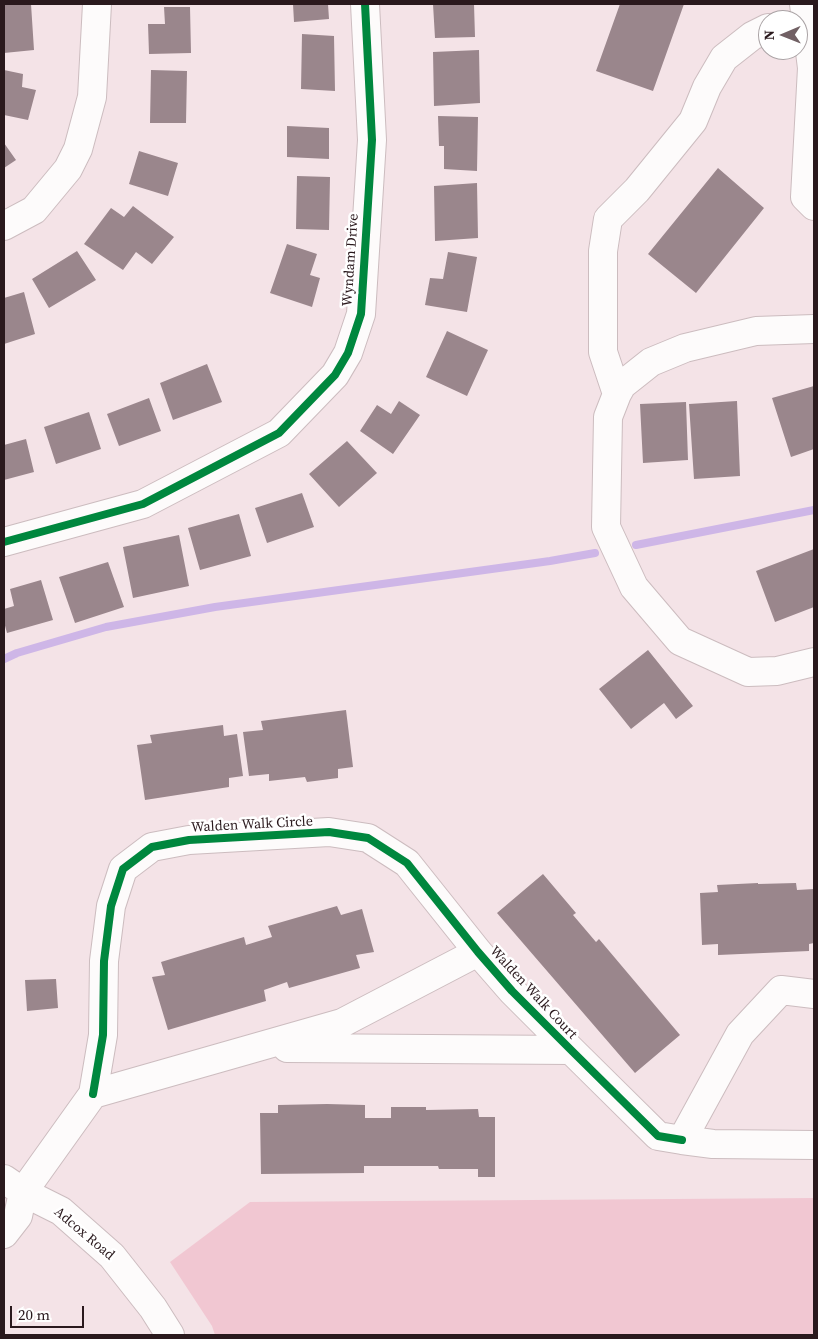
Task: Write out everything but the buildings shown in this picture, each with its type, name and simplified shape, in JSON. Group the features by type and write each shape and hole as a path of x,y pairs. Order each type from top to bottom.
{"street":[{"path":"4,226 34,210 68,169 78,149 92,96 97,4"},
{"name":"Wyndam Drive","path":"4,542 143,504 279,432 335,374 348,353 361,314 372,140 365,4"},
{"path":"617,394 603,352 603,251 608,219 637,190 694,121 707,87 724,58 758,33"},
{"path":"808,52 812,68 805,197 814,206"},
{"path":"814,330 756,331 685,348 651,362 622,385 608,416 606,527 634,587 680,642 748,672 777,671 814,662"},
{"name":"Walden Walk Circle","path":"93,1094 103,1035 104,961 111,906 123,869 152,848 189,840 329,832 368,838 407,863 478,952"},
{"name":"Walden Walk Court","path":"93,1094 342,1022 478,952 512,991 571,1050"},
{"path":"682,1140 740,1034 781,990 814,994"},
{"name":"Walden Walk Court","path":"257,1047 571,1050"},
{"path":"571,1050 658,1136 713,1144 814,1145"},
{"path":"4,1234 18,1216 10,1191 93,1094"},
{"name":"Adcox Road","path":"10,1191 61,1211 112,1256 153,1308 170,1335"}],"shaded area":[{"path":"814,1198 814,1335 215,1335 212,1326 170,1262 250,1202"}],"waterway":[{"path":"636,545 814,510"},
{"path":"4,659 17,653 106,627 215,607 550,561 595,553"}],"cycle path":[{"path":"4,542 143,504 279,433 335,375 348,353 361,314 372,140 365,4"},
{"path":"93,1094 103,1035 104,961 111,906 123,869 152,847 189,840 329,832 368,838 407,863 478,952 512,991 658,1136 682,1140"}]}
